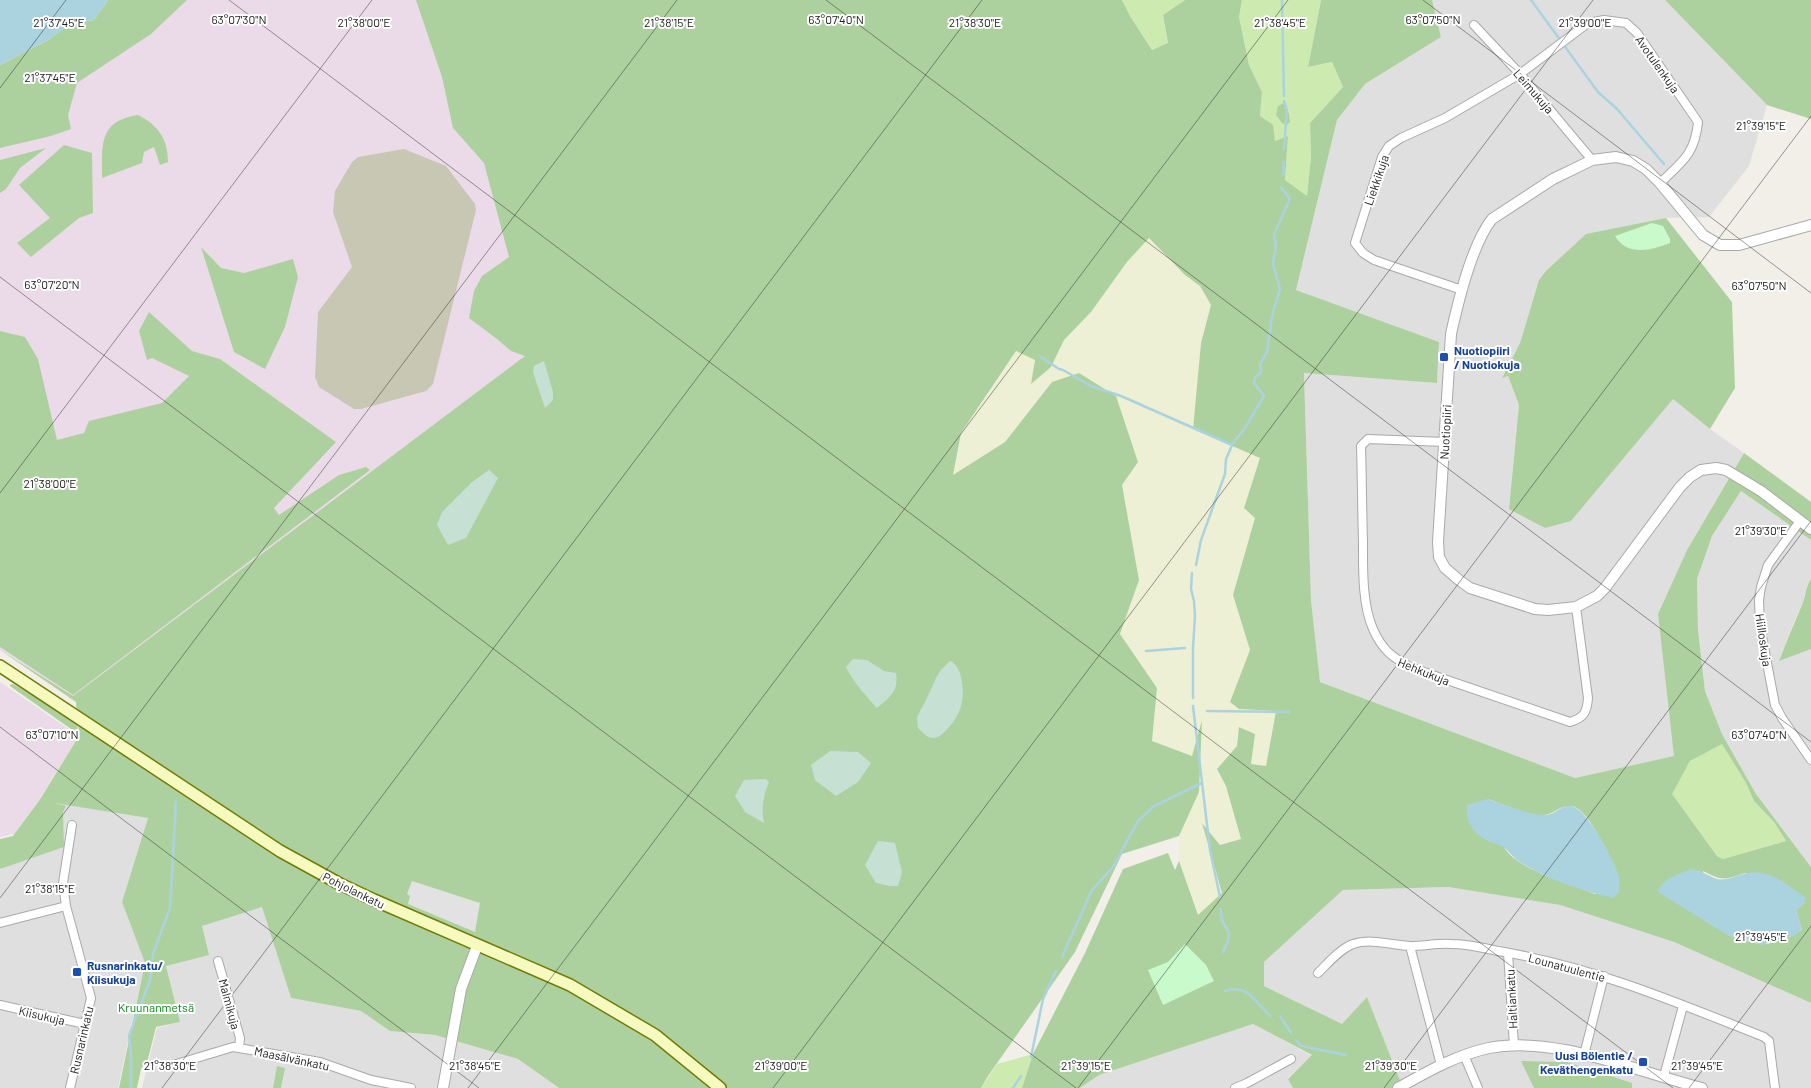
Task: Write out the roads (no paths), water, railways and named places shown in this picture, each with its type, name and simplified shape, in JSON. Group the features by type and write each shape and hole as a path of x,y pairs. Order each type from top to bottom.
{"main road":[{"name":"Pohjolankatu","path":"0,666 280,851 340,884 570,986 634,1021 682,1055 720,1088"}],"street":[{"name":"Avotulenkuja","path":"1520,74 1588,22 1604,20 1626,23 1637,33 1698,122 1696,138 1686,159 1660,183"},
{"name":"Leimukuja","path":"1474,25 1520,74 1592,160"},
{"name":"Liekkikuja","path":"1462,290 1374,260 1363,253 1355,243 1382,157 1389,146 1401,138 1445,118 1520,74"},
{"name":"Nuotiopiiri","path":"1811,225 1738,245 1720,245 1703,235 1646,169 1633,161 1616,157 1592,160 1553,179 1492,219 1485,228 1462,290 1451,334 1438,542 1439,557 1445,568 1470,588 1523,606 1548,610 1576,608 1605,588 1680,487 1701,470 1716,468 1731,472 1761,491 1811,529"},
{"name":"Hehkukuja","path":"1445,442 1368,439 1361,446 1363,571 1367,609 1372,628 1382,646 1393,658 1412,668 1570,722 1579,720 1585,714 1587,707 1576,608"},
{"name":"Hiilloskuja","path":"1800,521 1768,565 1760,587 1760,626 1775,704 1782,718 1811,760"},
{"name":"Rusnarinkatu","path":"70,1088 91,998 66,906 63,883 72,825"},
{"path":"0,923 66,906"},
{"name":"Lounatuulentie","path":"1318,973 1332,959 1352,944 1379,943 1410,946 1453,944 1538,958 1604,976 1645,990 1764,1037 1769,1041 1775,1088"},
{"path":"443,1088 461,988 477,946"},
{"path":"1410,946 1441,1065"},
{"name":"Haltiankatu","path":"1508,953 1514,1045"},
{"name":"Malmikuja","path":"218,961 240,1038 239,1048"},
{"path":"1584,1055 1604,976"},
{"name":"Kiisukuja","path":"0,1005 84,1024"},
{"path":"1664,1076 1683,1006"},
{"path":"1398,1088 1441,1065 1464,1056 1489,1048 1514,1045 1547,1047 1584,1055 1664,1076 1683,1086 1702,1088"},
{"name":"Maasälvänkatu","path":"173,1065 233,1047 320,1062 371,1080 411,1088"},
{"path":"1464,1056 1478,1088"},
{"path":"1235,1088 1291,1059"}],"water":[{"path":"0,0 108,0 94,20 70,24 48,40 0,65"},
{"path":"1488,799 1539,815 1550,814 1566,806 1574,807 1580,811 1601,838 1617,870 1619,892 1613,898 1563,883 1527,867 1503,847 1482,838 1474,831 1469,822 1467,805"},
{"path":"1692,869 1717,879 1728,879 1753,872 1777,878 1806,898 1804,903 1796,910 1802,930 1795,935 1762,945 1729,936 1658,892 1667,880"}],"waterway":[{"path":"1282,0 1284,96"},
{"path":"1531,0 1598,92 1617,109 1664,164"},
{"path":"1284,101 1287,110 1284,149"},
{"path":"1283,175 1284,162"},
{"path":"1196,565 1201,540 1225,474 1226,459 1233,443 1245,428 1264,396 1254,383 1255,378 1261,372 1260,364 1267,352 1272,316 1280,289 1273,264 1276,245 1274,234 1290,199 1281,187"},
{"path":"1041,357 1091,386 1121,396 1232,445"},
{"path":"1192,573 1191,589 1195,616 1193,698"},
{"path":"1146,651 1185,648"},
{"path":"1193,706 1210,850 1220,897"},
{"path":"1207,711 1289,712"},
{"path":"1062,957 1092,890 1113,867 1138,821 1154,806 1202,783"},
{"path":"131,1088 129,1036 150,980 153,954 170,908 176,802"},
{"path":"1221,909 1221,917 1229,936 1223,952"},
{"path":"1031,1057 1043,999 1056,971"},
{"path":"1225,991 1232,989 1245,992 1270,1016"},
{"path":"1280,1016 1291,1033"},
{"path":"1296,1040 1301,1046 1346,1055"},
{"path":"1013,1088 1021,1076"}],"place":[{"name":"Nuotiopiiri / Nuotiokuja","path":"1444,357"},
{"name":"Rusnarinkatu/ Kiisukuja","path":"77,972"},
{"name":"Uusi Bölentie / Keväthengenkatu","path":"1643,1062"}],"park label":[{"name":"Kruunanmetsä","path":"156,1007"}]}
